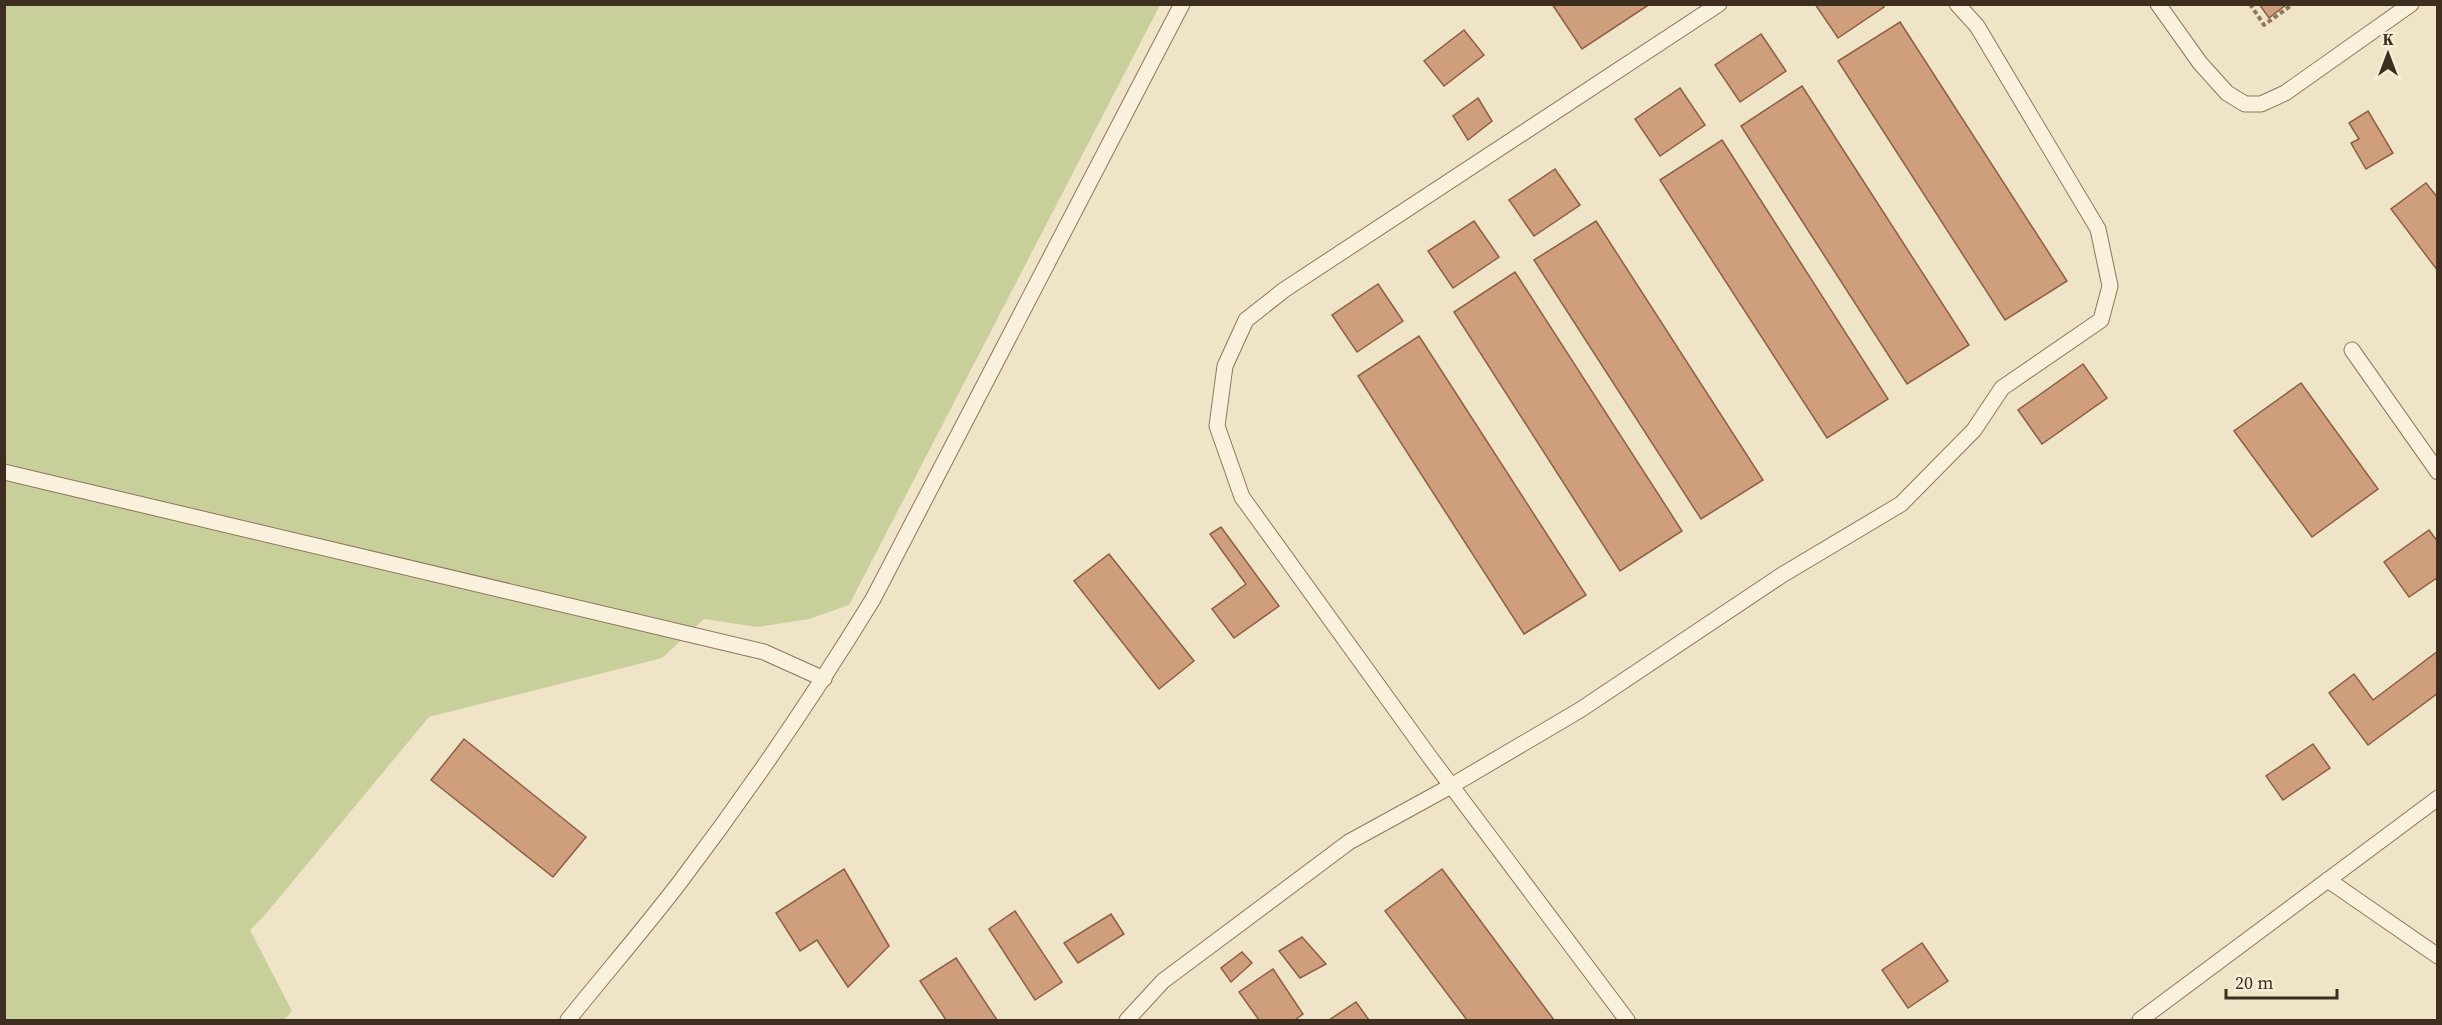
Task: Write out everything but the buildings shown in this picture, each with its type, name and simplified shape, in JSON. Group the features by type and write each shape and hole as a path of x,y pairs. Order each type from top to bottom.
{"lane":[{"path":"568,1020 679,883 762,770 824,679 873,599 1182,4"},
{"path":"1627,1020 1451,786 1242,497 1217,426 1225,366 1246,320 1284,290 1719,4"},
{"path":"1127,1020 1163,981 1349,842 1451,786 1580,710 1782,575 1901,504 1974,430 2002,388 2101,320 2110,286 2098,229 1977,26 1957,4"},
{"path":"2158,4 2200,63 2227,93 2245,104 2261,104 2285,93 2412,4"},
{"path":"2352,350 2438,472"},
{"path":"4,472 764,652 824,679"},
{"path":"2140,1020 2438,798"},
{"path":"2328,880 2438,956"}],"path":[{"path":"2250,4 2264,25 2293,4"}],"green space":[{"path":"5,5 1160,5 849,605 809,619 757,627 704,619 662,658 429,717 250,930 292,1011 284,1020 5,1020"}]}
